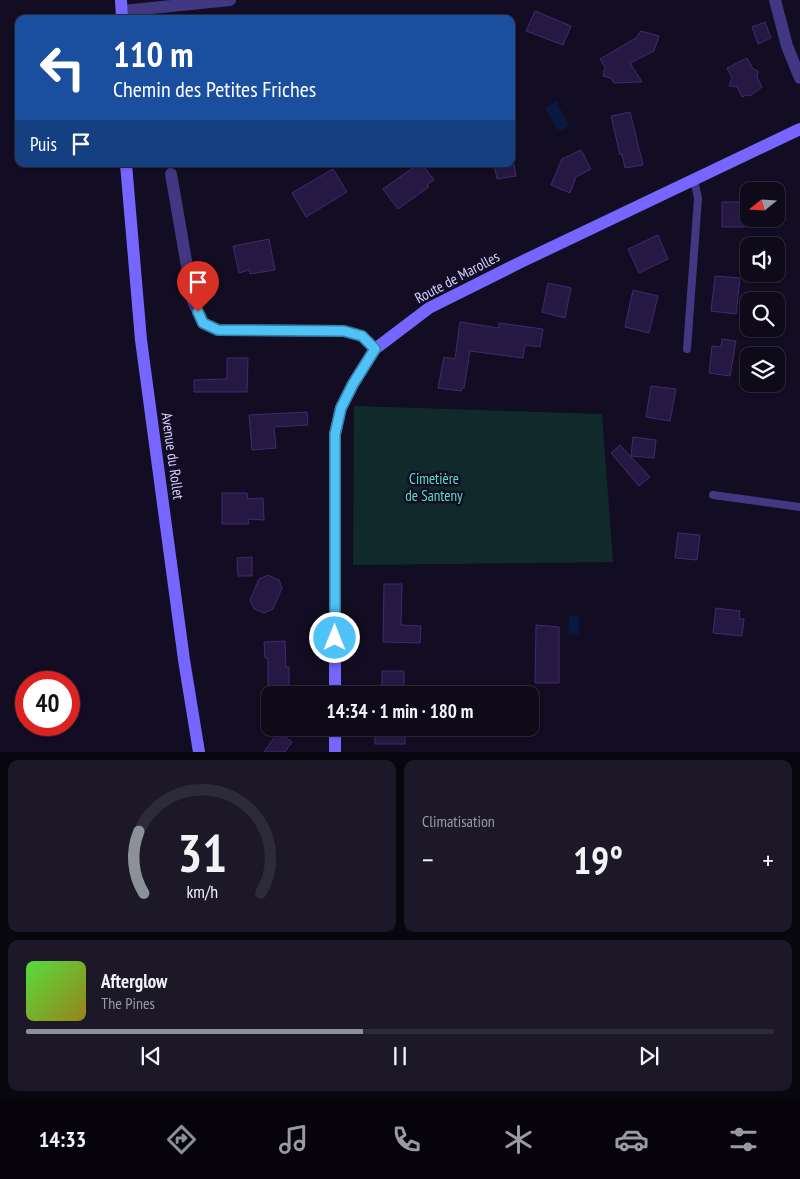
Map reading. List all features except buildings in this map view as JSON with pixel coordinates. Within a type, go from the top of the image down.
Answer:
[{"type":"street","points":[[122,10],[230,0]]},
{"type":"street","points":[[775,0],[787,46],[800,78]]},
{"type":"street","name":"Route de Marolles","points":[[335,686],[335,434],[341,408],[353,384],[375,349],[429,308],[800,129]]},
{"type":"street","name":"Avenue du Rollet","points":[[126,167],[141,340],[198,752]]},
{"type":"street","points":[[172,174],[192,301],[203,323],[218,330],[344,331],[362,336],[375,349]]},
{"type":"street","points":[[335,736],[335,752]]},
{"type":"lane","points":[[687,349],[698,198],[694,180]]},
{"type":"lane","points":[[712,495],[800,507]]},
{"type":"green space","name":"Cimetière de Santeny","points":[[354,406],[602,414],[613,562],[353,565]]},
{"type":"water","points":[[556,101],[569,124],[563,131],[557,130],[545,108]]},
{"type":"water","points":[[569,615],[579,616],[579,635],[568,635]]},
{"type":"route","points":[[198,312],[203,323],[218,330],[344,331],[362,336],[375,349],[353,384],[341,408],[335,434],[335,638]]}]
